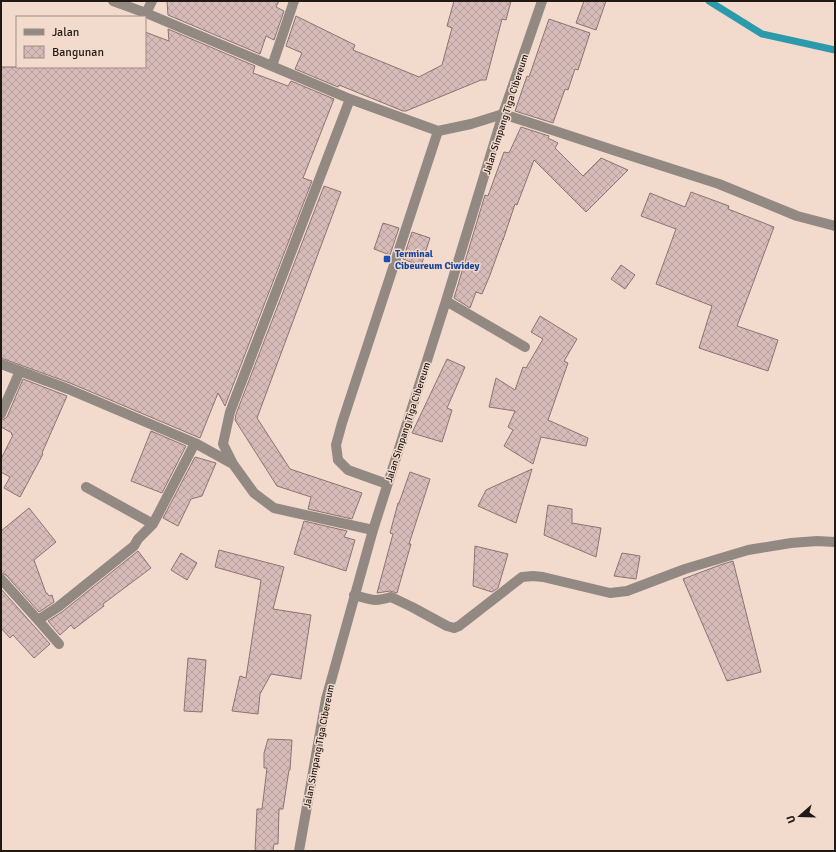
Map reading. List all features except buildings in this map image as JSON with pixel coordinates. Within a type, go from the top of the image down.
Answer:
[{"type":"street","points":[[113,1],[146,13],[350,99],[438,131],[471,124],[503,114],[719,184],[797,216],[835,226]]},
{"type":"street","points":[[146,13],[152,1]]},
{"type":"street","points":[[272,66],[294,1]]},
{"type":"street","name":"Jalan Simpang Tiga Cibereum","points":[[299,851],[326,699],[354,596],[387,484],[446,301],[503,114],[542,1]]},
{"type":"street","points":[[350,99],[230,412],[223,444],[233,464],[254,493],[274,508],[373,530]]},
{"type":"street","points":[[387,484],[348,470],[338,460],[336,444],[438,131]]},
{"type":"street","points":[[446,301],[525,347]]},
{"type":"street","points":[[1,364],[68,389],[195,443],[233,464]]},
{"type":"street","points":[[1,414],[20,371]]},
{"type":"street","points":[[38,620],[70,598],[134,546],[138,539],[153,524],[195,443]]},
{"type":"street","points":[[86,487],[153,524]]},
{"type":"street","points":[[354,596],[380,600],[391,597],[447,626],[454,628],[522,577],[543,576],[610,593],[627,591],[685,569],[748,550],[791,543],[817,541],[835,542]]},
{"type":"street","points":[[1,579],[59,644]]},
{"type":"waterway","points":[[709,1],[762,34],[835,50]]},
{"type":"place","name":"Terminal Cibeureum Ciwidey","points":[[387,259]]}]
